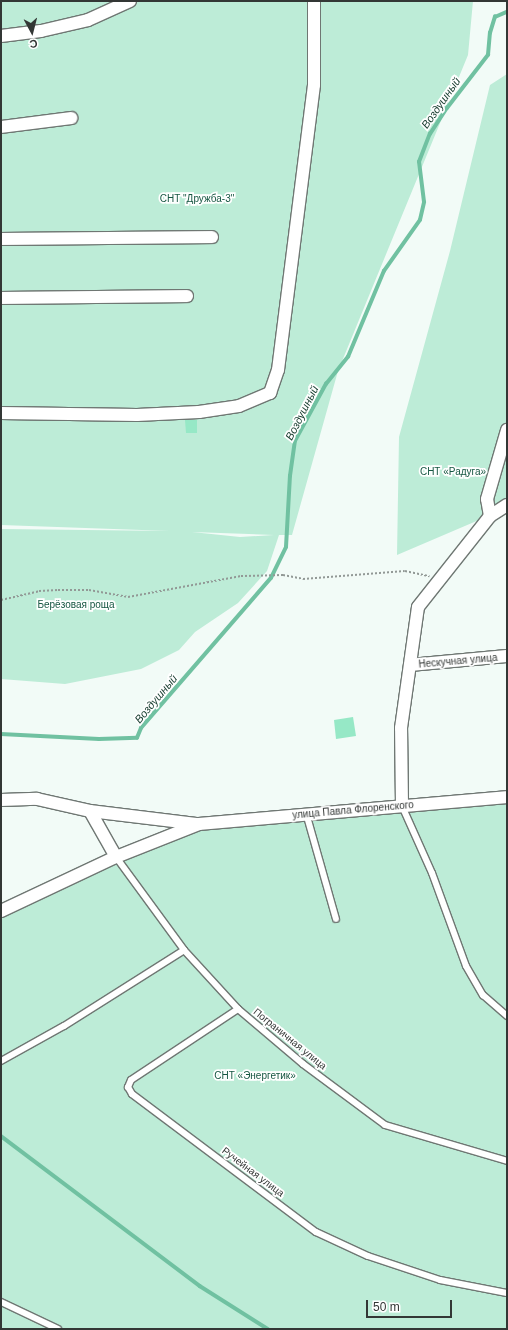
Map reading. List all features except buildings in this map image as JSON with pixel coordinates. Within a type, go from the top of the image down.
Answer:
[{"type":"street","points":[[1,36],[41,31],[88,20],[130,1]]},
{"type":"street","points":[[1,413],[137,415],[199,412],[239,406],[270,393],[278,370],[314,85],[314,1]]},
{"type":"street","points":[[1,127],[71,118]]},
{"type":"street","points":[[1,240],[212,237]]},
{"type":"street","points":[[1,298],[187,296]]},
{"type":"street","points":[[490,516],[487,499],[507,430]]},
{"type":"street","points":[[402,806],[401,728],[418,607],[490,516],[507,505]]},
{"type":"street","name":"Нескучная улица","points":[[410,665],[507,656]]},
{"type":"street","name":"улица Павла Флоренского","points":[[1,800],[37,799],[90,811],[198,824],[306,813],[507,796]]},
{"type":"street","points":[[90,811],[116,856]]},
{"type":"street","name":"улица Павла Флоренского","points":[[1,911],[116,856],[198,824]]},
{"type":"lane","points":[[402,806],[432,873],[466,966],[483,995],[507,1016]]},
{"type":"lane","points":[[306,813],[336,919]]},
{"type":"lane","name":"Пограничная улица","points":[[116,856],[184,950],[238,1009],[303,1064],[385,1125],[507,1161]]},
{"type":"lane","points":[[1,1061],[64,1026],[184,950]]},
{"type":"lane","name":"Ручейная улица","points":[[238,1009],[131,1080],[128,1087],[132,1094],[316,1232],[368,1256],[440,1280],[507,1293]]},
{"type":"lane","points":[[1,1302],[58,1329]]},
{"type":"path","points":[[1,600],[39,591],[58,590],[89,590],[128,597],[234,577],[272,575],[303,579],[405,571],[429,576],[437,583]]},
{"type":"green space","name":"СНТ \"Дружба-3\"","points":[[1,1],[473,1],[468,55],[338,371],[292,535],[279,535],[267,571],[238,603],[195,632],[179,650],[141,669],[65,684],[1,679],[1,529],[170,531],[1,525]],"holes":[[[192,532],[274,535],[240,537]]]},
{"type":"green space","name":"СНТ «Радуга»","points":[[507,74],[507,508],[397,555],[399,437],[450,251],[490,85]]},
{"type":"green space","name":"СНТ «Энергетик»","points":[[507,795],[507,1329],[1,1329],[1,910],[205,825]]},
{"type":"waterway","name":"Воздушный","points":[[1,734],[99,739],[137,738],[141,728],[271,578],[286,547],[290,476],[295,441],[326,384],[348,357],[384,271],[420,220],[424,202],[419,162],[430,134],[447,108],[488,55],[490,33],[495,17],[507,12]]},
{"type":"waterway","points":[[1,1136],[200,1286],[268,1329]]},
{"type":"park label","name":"Берёзовая роща","points":[[76,605]]}]
